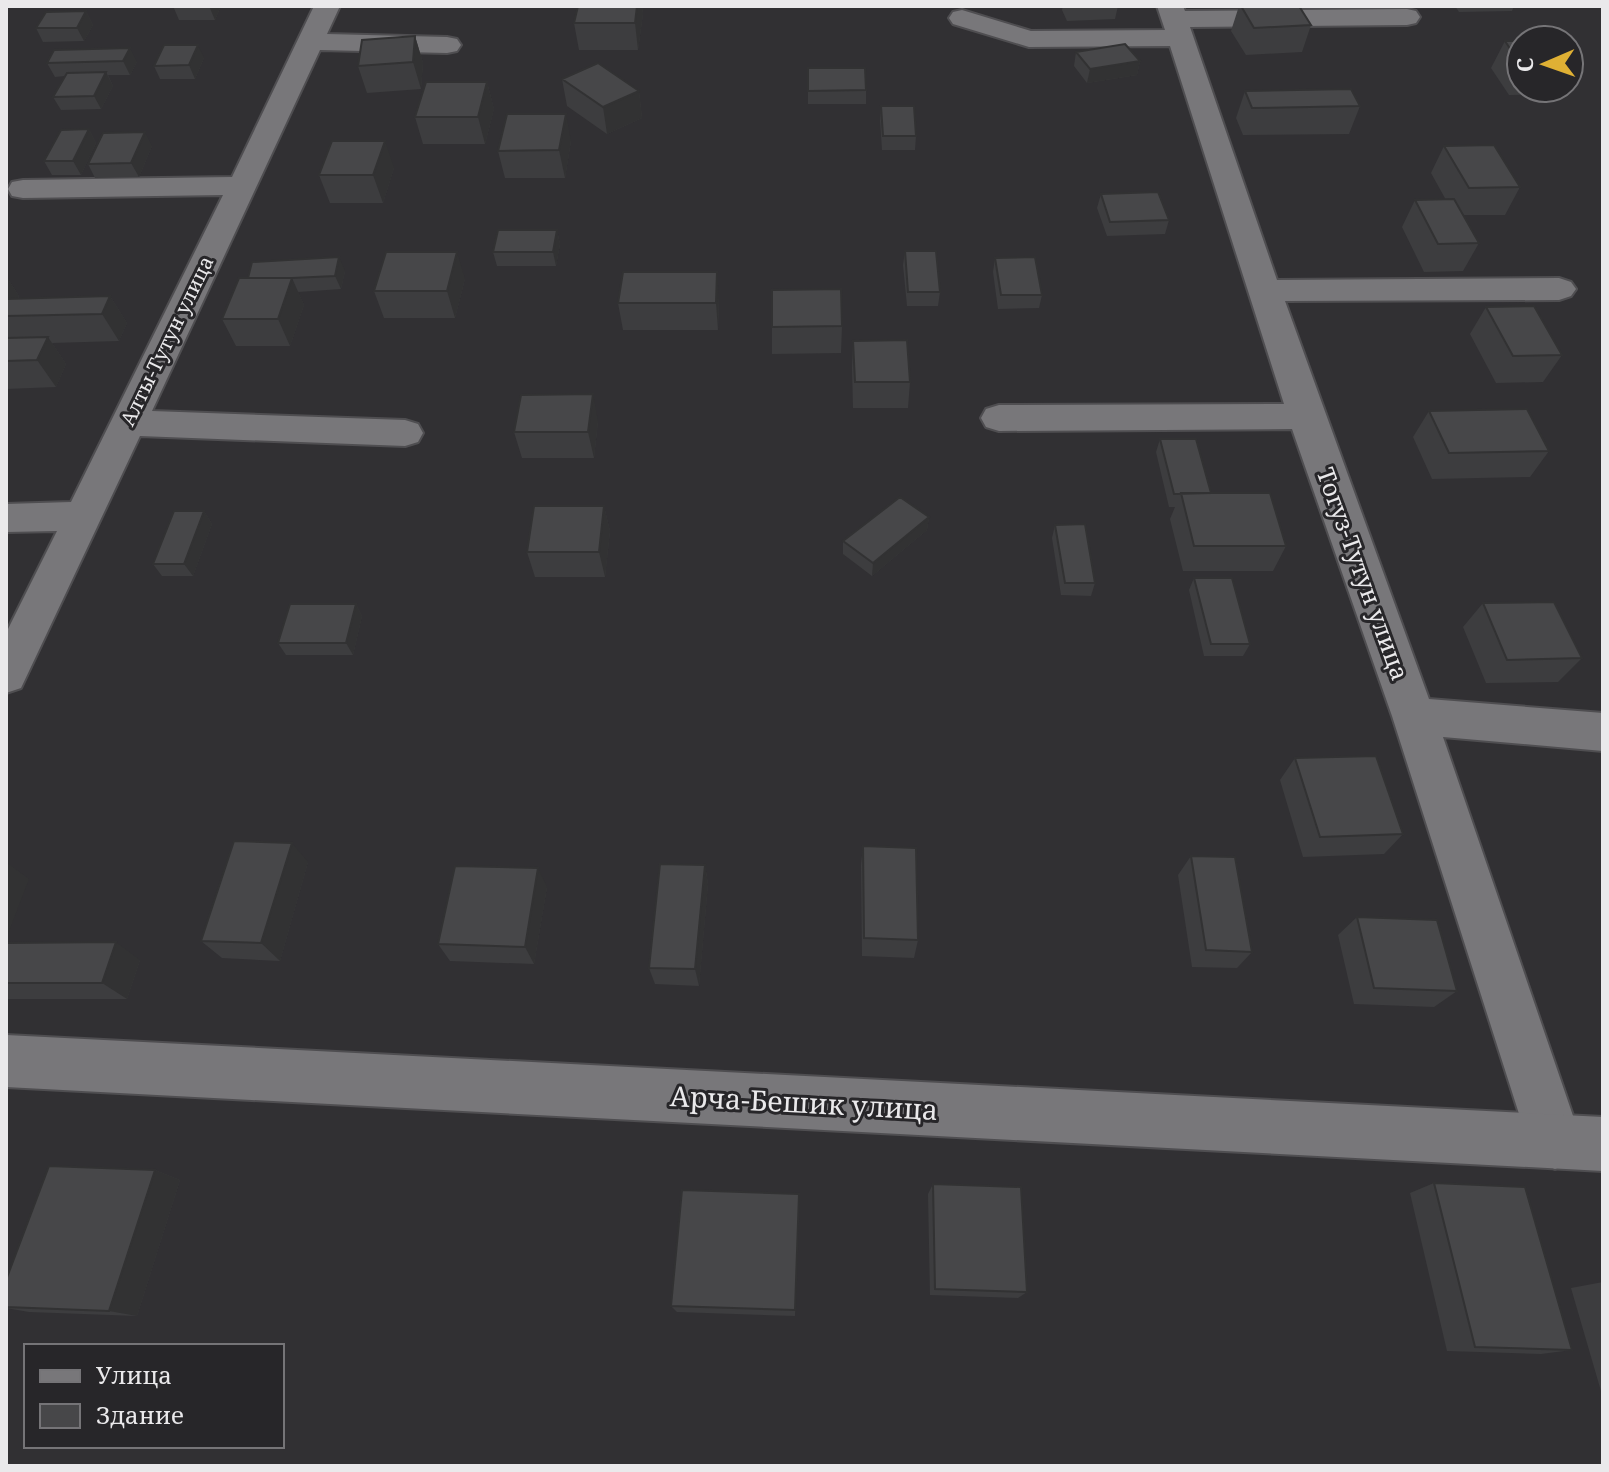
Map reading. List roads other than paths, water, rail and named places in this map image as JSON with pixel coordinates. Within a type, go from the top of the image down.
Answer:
[{"type":"street","name":"Алты-Тутун улица","points":[[6,676],[327,6]]},
{"type":"street","points":[[962,18],[1029,39],[1175,21],[1407,17]]},
{"type":"street","name":"Тогуз-Тутун улица","points":[[1175,21],[1306,416],[1414,716],[1579,1143]]},
{"type":"street","points":[[310,42],[447,45]]},
{"type":"street","points":[[23,189],[243,186]]},
{"type":"street","points":[[1266,291],[1559,289]]},
{"type":"street","points":[[999,418],[1306,416]]},
{"type":"street","points":[[127,423],[405,433]]},
{"type":"street","points":[[6,518],[81,516]]},
{"type":"street","points":[[1414,716],[1603,732]]},
{"type":"street","name":"Арча-Бешик улица","points":[[6,1061],[1579,1143]]}]
